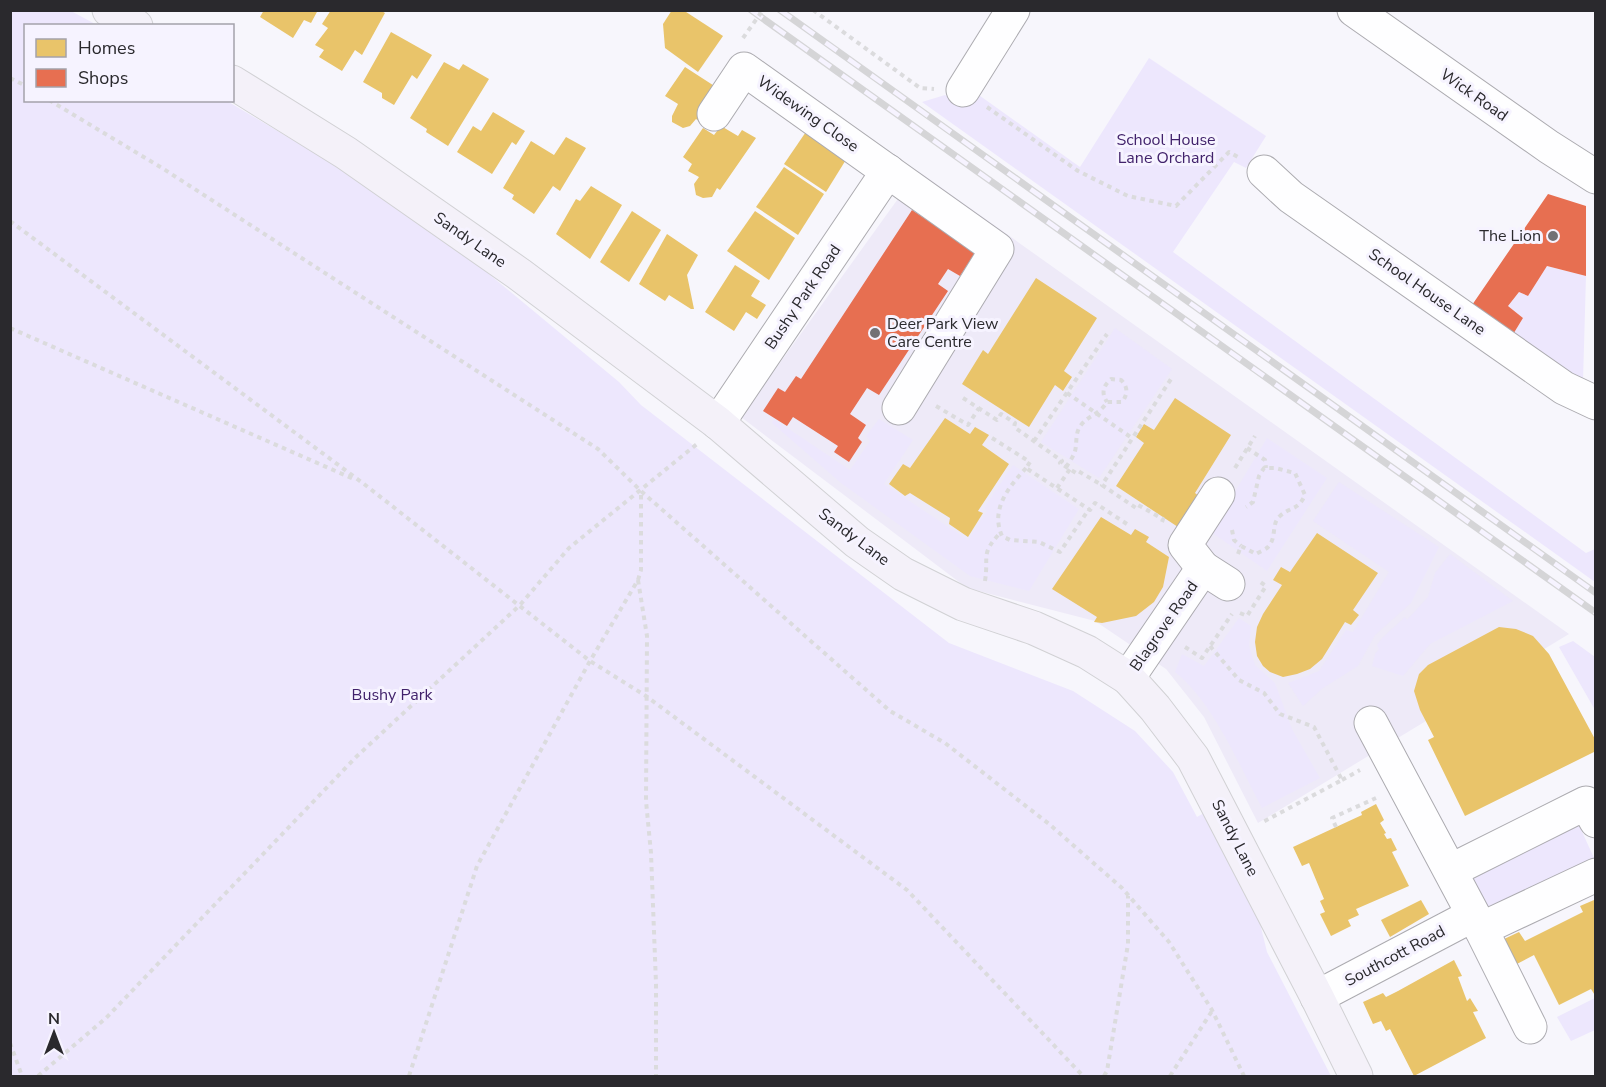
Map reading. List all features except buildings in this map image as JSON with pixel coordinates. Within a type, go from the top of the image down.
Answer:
[{"type":"main road","points":[[109,10],[133,24]]},
{"type":"main road","name":"Sandy Lane","points":[[234,83],[346,153],[510,267],[718,423],[857,542],[903,574],[963,604],[1034,628],[1087,652],[1128,678],[1155,708],[1193,758],[1356,1077]]},
{"type":"street","points":[[963,90],[1013,10]]},
{"type":"street","name":"Wick Road","points":[[1354,10],[1549,147],[1596,177]]},
{"type":"street","name":"Widewing Close","points":[[714,114],[744,69],[888,171]]},
{"type":"street","points":[[888,171],[997,249],[899,408]]},
{"type":"street","name":"Bushy Park Road","points":[[718,423],[888,171]]},
{"type":"street","name":"School House Lane","points":[[1264,172],[1292,197],[1554,381],[1596,403]]},
{"type":"street","name":"Blagrove Road","points":[[1128,678],[1216,576],[1185,545],[1230,500]]},
{"type":"street","points":[[1371,723],[1452,870],[1530,1027]]},
{"type":"street","points":[[1452,870],[1586,803],[1596,821]]},
{"type":"street","name":"Southcott Road","points":[[1317,997],[1477,922],[1596,875]]},
{"type":"path","points":[[743,38],[763,10]]},
{"type":"path","points":[[813,10],[920,88],[963,90],[1078,171],[1128,196],[1176,206],[1229,152],[1264,172]]},
{"type":"path","points":[[10,78],[24,86]]},
{"type":"path","points":[[52,102],[162,168],[598,449],[640,491],[890,711],[945,743],[1049,824],[1128,895],[1169,942],[1212,1010],[1244,1077]]},
{"type":"path","points":[[10,221],[364,484],[590,661],[646,696],[907,890],[1083,1077]]},
{"type":"path","points":[[10,328],[364,484]]},
{"type":"path","points":[[1034,441],[1107,334]]},
{"type":"path","points":[[1102,485],[1173,376]]},
{"type":"path","points":[[1111,379],[1121,380],[1126,389],[1126,397],[1122,402],[1107,402],[1103,394],[1104,387],[1111,379]]},
{"type":"path","points":[[1067,393],[1132,438]]},
{"type":"path","points":[[963,398],[997,420],[1001,414],[1015,423],[1014,427],[1062,461],[1060,463],[1102,485],[1136,508],[1138,505],[1163,519],[1159,526]]},
{"type":"path","points":[[1057,488],[1075,451],[1074,444],[1080,426],[1102,411],[1107,402]]},
{"type":"path","points":[[944,411],[968,425],[979,408]]},
{"type":"path","points":[[1255,436],[1247,448],[1230,500],[1234,540],[1241,548],[1256,554],[1268,547],[1275,534],[1276,520],[1281,514],[1301,504],[1305,495],[1295,473],[1266,468]]},
{"type":"path","points":[[992,438],[1030,462],[1001,501],[997,514],[1000,533],[1010,540],[1039,542],[1060,552],[1095,503],[1130,526]]},
{"type":"path","points":[[38,1077],[106,1018],[356,757],[520,605],[569,548],[694,447]]},
{"type":"path","points":[[1230,500],[1253,502],[1259,476],[1266,468],[1265,460],[1247,448]]},
{"type":"path","points":[[1026,468],[1089,509]]},
{"type":"path","points":[[410,1077],[477,866],[590,661],[638,580],[641,570],[640,491]]},
{"type":"path","points":[[983,588],[987,568],[985,556],[991,543],[1000,533]]},
{"type":"path","points":[[638,580],[647,636],[646,801],[651,853],[656,984],[656,1077]]},
{"type":"path","points":[[1210,646],[1239,680],[1264,693],[1280,714],[1314,727],[1342,780]]},
{"type":"path","points":[[1257,825],[1362,769]]},
{"type":"path","points":[[1336,827],[1332,818],[1378,797]]},
{"type":"path","points":[[1104,1077],[1107,1071],[1128,944],[1128,895]]},
{"type":"path","points":[[1170,1077],[1212,1010]]},
{"type":"path","points":[[10,1043],[22,1077]]},
{"type":"shaded area","points":[[918,171],[1569,634],[1258,823],[1204,717],[1166,669],[1095,621],[967,588],[741,417]]},
{"type":"green space","name":"Bushy Park","points":[[10,11],[71,11],[95,24],[24,24],[24,102],[229,102],[413,211],[619,382],[641,405],[949,643],[1073,691],[1135,731],[1173,772],[1197,817],[1204,813],[1254,899],[1267,952],[1331,1076],[11,1076]]},
{"type":"green space","name":"School House Lane Orchard","points":[[1149,58],[1266,136],[1246,168],[1234,162],[1173,252],[1586,553],[1595,549],[1595,582],[922,102],[945,95],[966,107],[976,93],[1080,167]]},
{"type":"green space","points":[[1547,266],[1586,276],[1583,381],[1512,336],[1523,318],[1508,306],[1519,292],[1528,296]]},
{"type":"green space","points":[[1115,328],[1172,369],[1099,478],[1041,442]]},
{"type":"green space","points":[[774,419],[850,470],[870,441],[866,436],[879,419],[913,440],[884,484],[968,540],[987,511],[984,508],[1013,465],[1079,509],[1029,591],[970,576],[841,483],[772,423]]},
{"type":"green space","points":[[1267,438],[1327,478],[1267,571],[1211,532]]},
{"type":"green space","points":[[1339,482],[1439,547],[1411,603],[1375,635],[1358,666],[1323,688],[1303,706],[1288,683],[1319,671],[1346,630],[1353,632],[1389,572],[1313,521]]},
{"type":"green space","points":[[1450,554],[1513,601],[1430,644],[1403,676],[1372,666],[1379,649],[1377,645],[1405,617],[1407,620],[1428,597],[1435,573]]},
{"type":"green space","points":[[1239,618],[1251,626],[1249,646],[1255,665],[1275,683],[1292,729],[1320,778],[1262,808],[1213,717],[1189,685],[1175,672],[1182,654],[1204,666]]},
{"type":"green space","points":[[1573,641],[1595,657],[1595,710],[1559,647]]},
{"type":"green space","points":[[1578,823],[1595,860],[1490,913],[1473,879]]},
{"type":"green space","points":[[1595,998],[1595,1030],[1571,1041],[1557,1017]]},
{"type":"railway","points":[[751,10],[1596,613]]},
{"type":"railway","points":[[780,10],[1596,593]]},
{"type":"place","name":"The Lion","points":[[1553,236]]},
{"type":"place","name":"Deer Park View Care Centre","points":[[875,333]]}]
